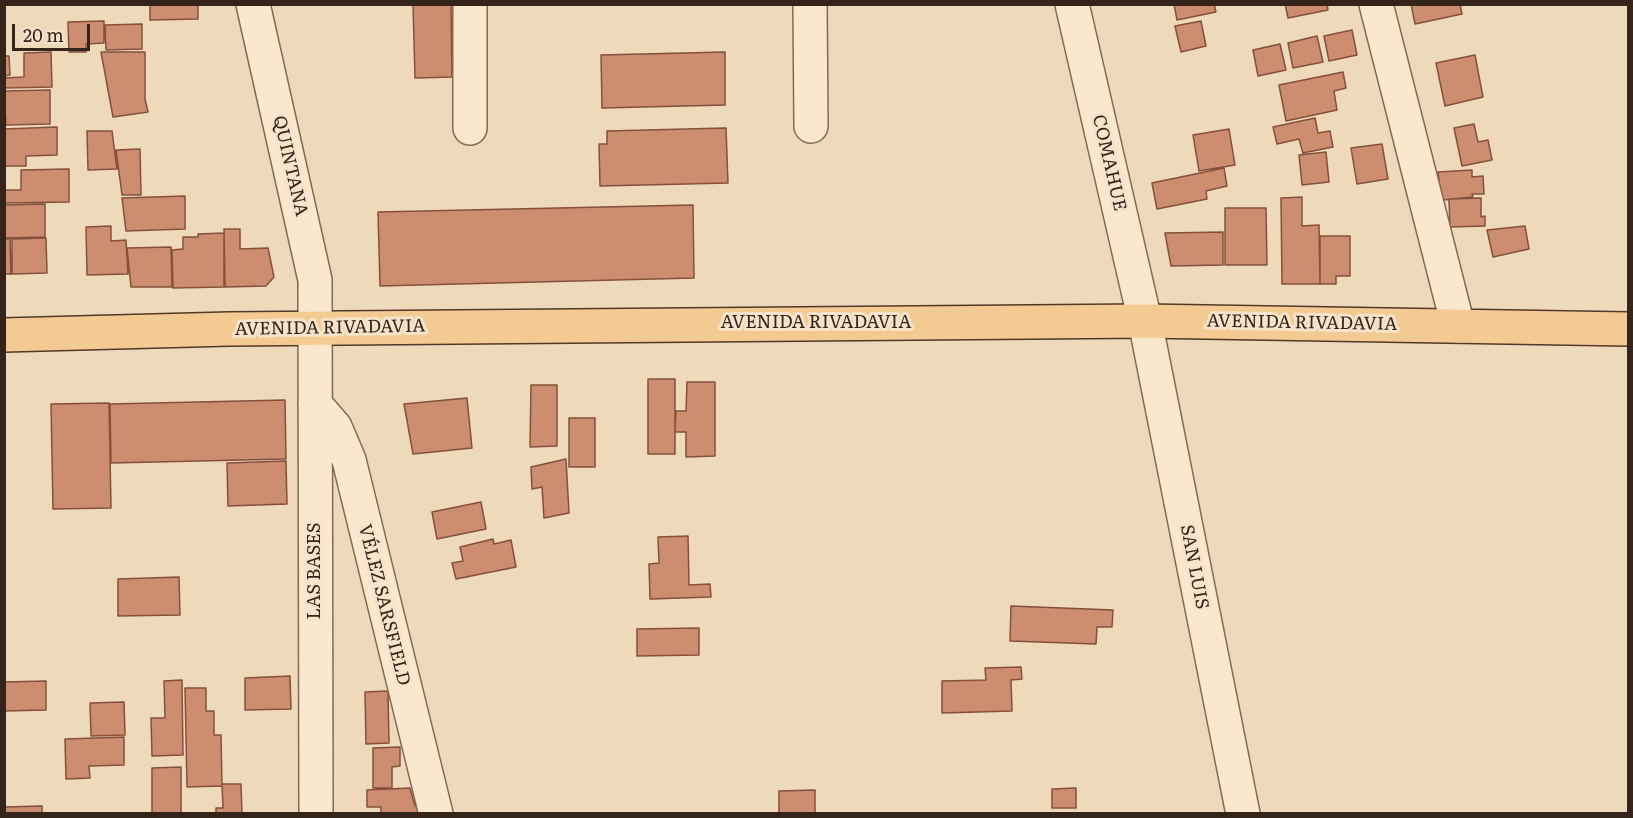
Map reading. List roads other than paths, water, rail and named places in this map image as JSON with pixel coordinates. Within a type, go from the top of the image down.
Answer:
[{"type":"main road","name":"AVENIDA RIVADAVIA","points":[[4,335],[229,329],[1145,321],[1629,329]]},
{"type":"street","name":"QUINTANA","points":[[254,4],[315,280],[314,328]]},
{"type":"street","points":[[470,4],[470,128]]},
{"type":"street","points":[[810,4],[811,126]]},
{"type":"street","name":"COMAHUE","points":[[1072,4],[1145,321]]},
{"type":"street","points":[[1376,4],[1458,326]]},
{"type":"street","name":"SAN LUIS","points":[[1145,321],[1243,813]]},
{"type":"street","name":"LAS BASES","points":[[314,328],[316,813]]},
{"type":"street","name":"VÉLEZ SARSFIELD","points":[[315,404],[335,427],[349,460],[436,813]]}]
